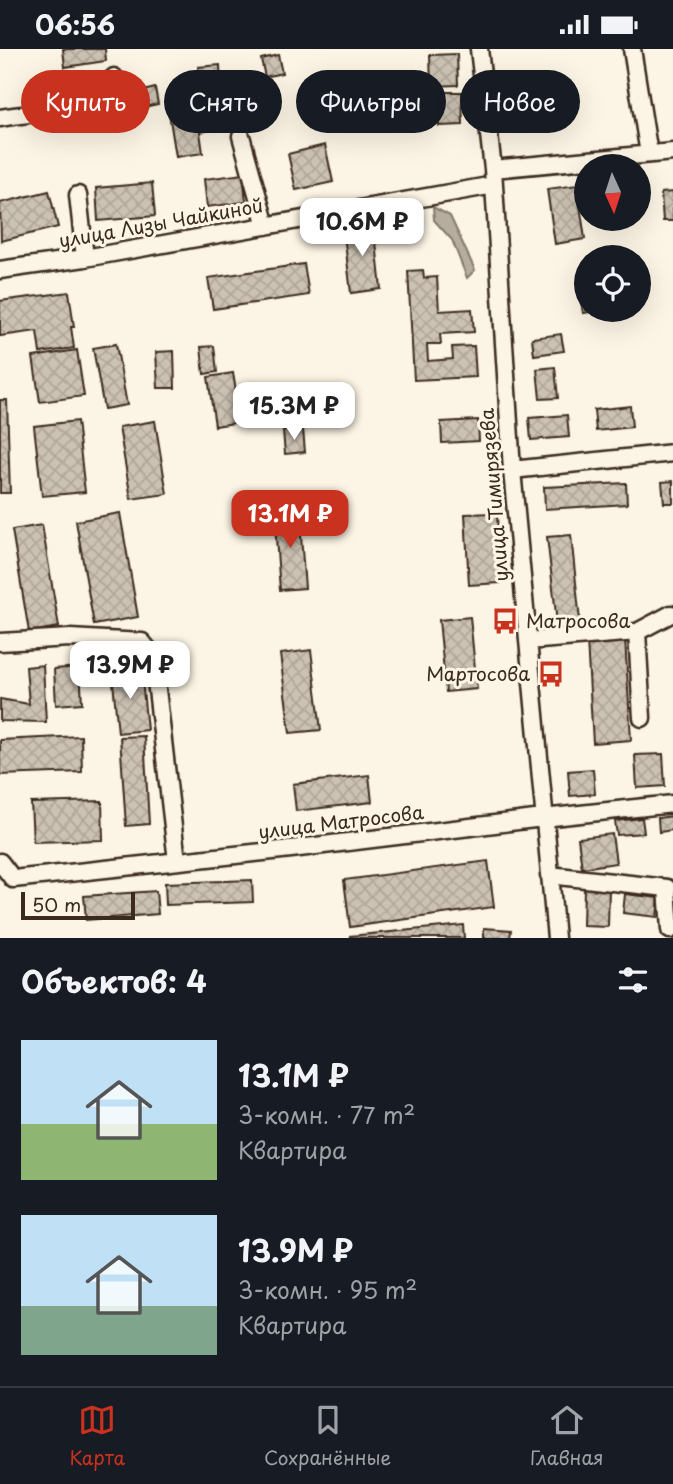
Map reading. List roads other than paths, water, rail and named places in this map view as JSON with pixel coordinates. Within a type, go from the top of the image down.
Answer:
[{"type":"street","name":"улица Тимирязева","points":[[479,49],[493,177],[512,471],[556,938]]},
{"type":"street","points":[[632,49],[649,154]]},
{"type":"street","points":[[0,118],[21,115]]},
{"type":"street","points":[[242,136],[266,226]]},
{"type":"street","name":"улица Лизы Чайкиной","points":[[651,155],[673,152]]},
{"type":"street","name":"улица Лизы Чайкиной","points":[[0,270],[266,226],[493,177],[574,166]]},
{"type":"street","points":[[78,195],[85,258]]},
{"type":"street","points":[[512,471],[673,453]]},
{"type":"street","points":[[528,641],[637,632],[671,614]]},
{"type":"street","points":[[637,632],[642,718]]},
{"type":"street","points":[[0,642],[70,638],[142,642],[149,650],[153,655],[177,861]]},
{"type":"street","name":"улица Матросова","points":[[0,862],[13,879],[673,804]]},
{"type":"street","points":[[549,875],[667,888],[670,930]]},
{"type":"place","name":"Матросова","points":[[505,621]]},
{"type":"place","name":"Мартосова","points":[[551,674]]}]
